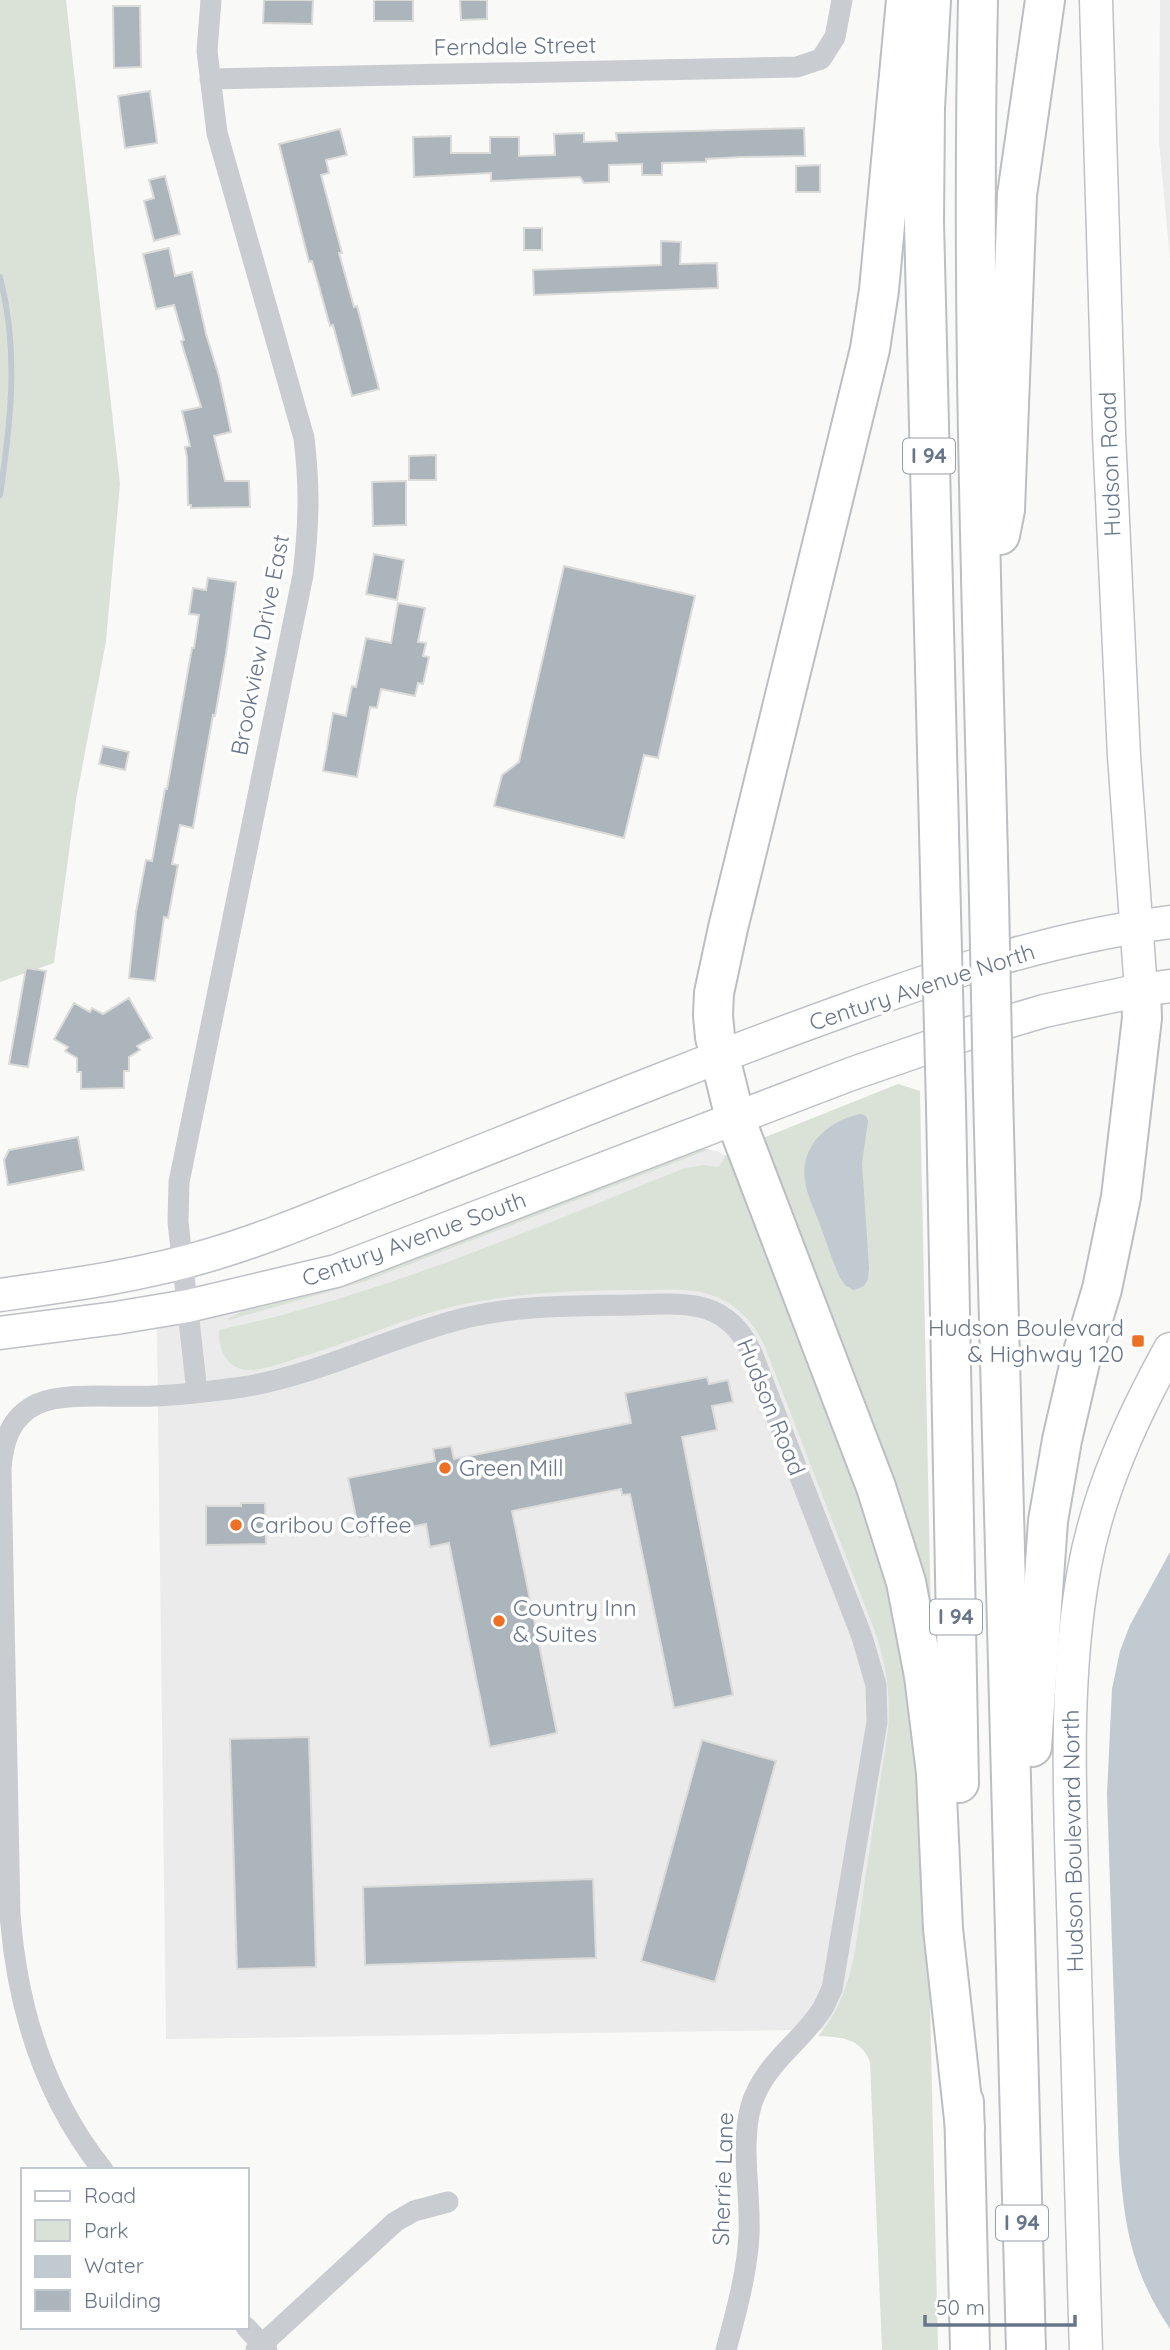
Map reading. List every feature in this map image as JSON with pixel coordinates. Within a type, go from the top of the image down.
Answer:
[{"type":"highway","points":[[906,0],[879,290],[870,349],[719,968],[713,1015],[719,1056],[735,1118],[876,1487],[906,1582],[924,1676],[936,1773],[943,1929],[965,2128]]},
{"type":"highway","name":"I 94","points":[[930,0],[924,222],[946,1107],[970,2350]]},
{"type":"highway","name":"I 94","points":[[978,0],[975,194],[982,612],[1026,2350]]},
{"type":"highway","points":[[982,612],[1006,510],[1017,195],[1045,0]]},
{"type":"highway","points":[[1019,2095],[1032,1751],[1048,1521],[1062,1440],[1080,1362],[1102,1289],[1121,1197],[1142,1018],[1155,988]]},
{"type":"main road","name":"Hudson Road","points":[[1100,7],[1109,448],[1124,756],[1138,926],[1155,988]]},
{"type":"main road","name":"Century Avenue North","points":[[719,1056],[969,967],[1138,926],[1170,922]]},
{"type":"main road","points":[[735,1118],[852,1073],[970,1033],[1044,1011],[1155,988]]},
{"type":"main road","points":[[0,1294],[108,1278],[213,1254],[297,1224],[719,1056]]},
{"type":"main road","name":"Century Avenue South","points":[[0,1334],[188,1306],[336,1271],[735,1118]]},
{"type":"main road","name":"Hudson Boulevard North","points":[[1086,2350],[1078,2138],[1071,1684],[1084,1568],[1105,1490],[1150,1385],[1170,1349]]},
{"type":"street","name":"Brookview Drive East","points":[[183,1262],[177,1202],[181,1167],[303,575],[309,526],[309,481],[304,438],[217,133],[207,51],[211,0]]},
{"type":"street","name":"Ferndale Street","points":[[210,79],[797,67],[821,59],[835,37],[842,0]]},
{"type":"street","points":[[183,1262],[197,1392]]},
{"type":"street","name":"Hudson Road","points":[[102,2168],[62,2108],[33,2039],[5,1914],[1,1469],[7,1434],[24,1412],[51,1399],[152,1396],[244,1387],[296,1374],[428,1328],[486,1313],[570,1306],[691,1305],[712,1310],[734,1324],[744,1336],[752,1353],[862,1637],[876,1685],[877,1722],[832,1989],[807,2027]]},
{"type":"street","name":"Sherrie Lane","points":[[726,2350],[745,2269],[749,2234],[747,2134],[751,2107],[762,2079],[807,2027]]},
{"type":"street","points":[[248,2329],[262,2348],[395,2222],[414,2211],[448,2202]]},
{"type":"shaded area","points":[[1160,0],[1170,0],[1170,259],[1159,142]]},
{"type":"shaded area","points":[[696,1149],[717,1151],[734,1160],[871,1504],[930,2028],[166,2039],[157,1330],[151,1328],[242,1311],[337,1285]]},
{"type":"green space","points":[[0,0],[66,0],[120,484],[106,641],[76,800],[54,963],[0,982]]},
{"type":"green space","points":[[898,1084],[920,1091],[932,1665],[763,1138]]},
{"type":"green space","points":[[699,1149],[710,1149],[366,1281],[228,1319],[242,1311],[384,1270]]},
{"type":"green space","points":[[726,1155],[734,1160],[891,1564],[926,1827],[938,2350],[882,2350],[870,2062],[856,2043],[842,2038],[818,2036],[841,2000],[857,1937],[888,1730],[888,1691],[882,1654],[765,1347],[756,1331],[745,1316],[731,1305],[705,1293],[677,1290],[587,1291],[533,1294],[455,1306],[259,1369],[246,1370],[233,1365],[228,1361],[220,1344],[219,1330],[279,1316],[397,1280],[685,1168],[703,1165],[719,1167]]},
{"type":"water","points":[[861,1114],[866,1116],[868,1121],[862,1163],[869,1268],[864,1286],[854,1290],[846,1286],[837,1271],[807,1191],[804,1168],[812,1146],[819,1137],[838,1122]]},
{"type":"water","points":[[1170,1552],[1170,2329],[1138,2266],[1123,2202],[1119,2154],[1107,1794],[1112,1689],[1120,1651],[1130,1625]]},
{"type":"building","points":[[264,0],[313,0],[312,24],[263,23]]},
{"type":"building","points":[[374,0],[413,0],[413,21],[374,21]]},
{"type":"building","points":[[460,0],[487,0],[487,19],[461,20]]},
{"type":"building","points":[[113,6],[140,6],[141,67],[114,68]]},
{"type":"building","points":[[150,91],[157,143],[125,148],[118,96]]},
{"type":"building","points":[[804,128],[805,156],[741,157],[706,159],[706,162],[662,163],[662,175],[642,175],[642,164],[609,165],[609,182],[584,183],[580,177],[491,181],[491,173],[414,177],[413,137],[451,136],[451,153],[490,153],[490,137],[519,137],[519,156],[555,155],[554,134],[584,133],[584,142],[617,141],[616,133]]},
{"type":"building","points":[[340,129],[347,155],[326,160],[329,173],[321,175],[342,253],[339,253],[354,307],[357,306],[379,389],[352,396],[333,325],[330,326],[312,261],[309,262],[279,144]]},
{"type":"building","points":[[820,165],[820,192],[796,192],[796,166]]},
{"type":"building","points":[[165,176],[180,234],[154,241],[144,201],[154,198],[149,180]]},
{"type":"building","points":[[524,228],[542,228],[542,250],[524,250]]},
{"type":"building","points":[[661,241],[681,242],[680,264],[717,263],[718,288],[534,295],[533,270],[661,265]]},
{"type":"building","points":[[169,248],[175,276],[192,272],[219,376],[231,432],[214,436],[225,481],[249,481],[250,507],[191,508],[191,505],[188,505],[185,447],[190,446],[182,411],[201,407],[181,341],[184,340],[174,305],[156,309],[143,254]]},
{"type":"building","points":[[436,455],[436,480],[409,480],[409,456]]},
{"type":"building","points":[[406,481],[406,525],[373,526],[372,482]]},
{"type":"building","points":[[374,554],[404,560],[397,600],[366,594]]},
{"type":"building","points":[[564,566],[695,596],[658,758],[644,755],[624,838],[494,806],[502,775],[519,762]]},
{"type":"building","points":[[208,578],[236,582],[226,654],[193,828],[180,825],[172,864],[178,865],[168,918],[164,917],[155,981],[129,978],[136,912],[146,860],[152,861],[194,648],[199,615],[189,614],[193,588],[206,590]]},
{"type":"building","points":[[398,603],[425,608],[418,642],[426,643],[423,656],[429,657],[423,684],[418,683],[415,696],[381,689],[377,708],[370,707],[357,777],[323,771],[333,713],[346,716],[352,686],[356,687],[366,638],[391,643]]},
{"type":"building","points":[[103,746],[129,752],[125,770],[99,764]]},
{"type":"building","points":[[26,968],[46,971],[28,1067],[9,1064]]},
{"type":"building","points":[[129,998],[152,1038],[137,1046],[140,1050],[129,1057],[129,1071],[124,1071],[124,1088],[81,1089],[81,1072],[77,1072],[77,1058],[65,1051],[68,1047],[54,1039],[74,1003],[90,1012],[92,1008],[103,1014]]},
{"type":"building","points":[[78,1137],[84,1170],[8,1185],[4,1160],[9,1150]]},
{"type":"building","name":"Country Inn & Suites","points":[[707,1377],[709,1384],[728,1380],[733,1402],[712,1406],[717,1430],[682,1437],[733,1695],[674,1708],[630,1494],[622,1495],[621,1489],[512,1511],[557,1733],[490,1747],[449,1543],[430,1547],[426,1524],[360,1537],[348,1478],[435,1461],[433,1449],[451,1446],[454,1459],[631,1423],[625,1393]]},
{"type":"building","name":"Caribou Coffee","points":[[241,1503],[265,1503],[266,1544],[206,1545],[206,1506],[241,1506]]},
{"type":"building","points":[[309,1737],[316,1967],[237,1969],[230,1739]]},
{"type":"building","points":[[702,1740],[776,1761],[715,1982],[641,1961]]},
{"type":"building","points":[[593,1879],[596,1958],[365,1965],[363,1887]]},
{"type":"waterway","points":[[0,277],[10,331],[11,359],[10,413],[0,495]]},
{"type":"place","name":"Hudson Boulevard & Highway 120","points":[[1138,1341]]},
{"type":"place","name":"Green Mill","points":[[445,1468]]},
{"type":"place","name":"Caribou Coffee","points":[[236,1525]]},
{"type":"place","name":"Country Inn & Suites","points":[[499,1621]]}]
